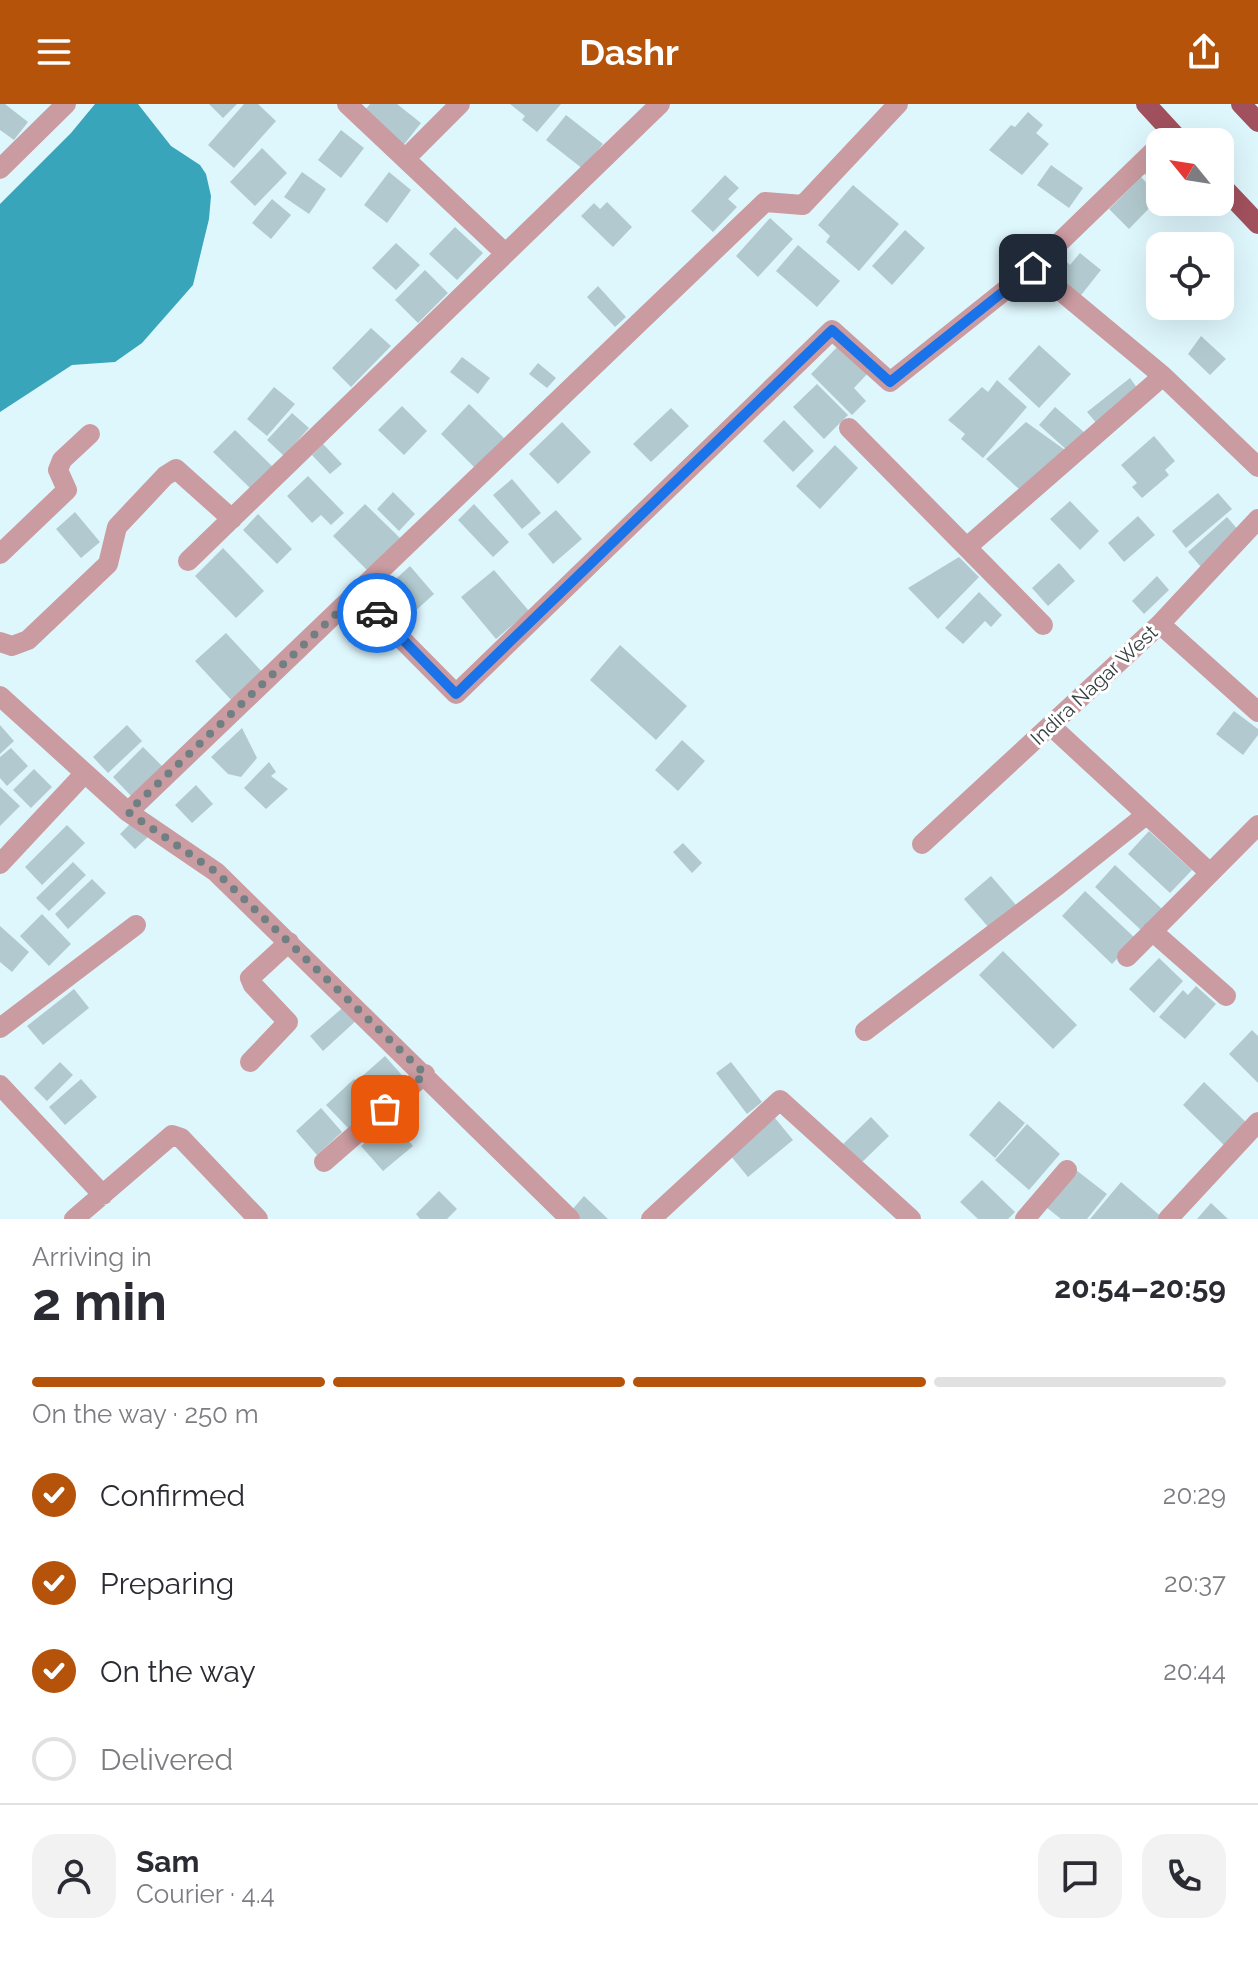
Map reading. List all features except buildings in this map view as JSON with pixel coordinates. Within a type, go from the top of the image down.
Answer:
[{"type":"main road","points":[[1146,104],[1161,128]]},
{"type":"main road","points":[[1241,104],[1258,122]]},
{"type":"main road","points":[[1234,199],[1258,224]]},
{"type":"street","points":[[0,169],[66,104]]},
{"type":"street","points":[[347,104],[505,253]]},
{"type":"street","points":[[405,159],[460,104]]},
{"type":"street","points":[[188,561],[660,104]]},
{"type":"street","points":[[128,812],[765,202],[803,205],[898,104]]},
{"type":"street","points":[[357,594],[456,694],[832,330],[890,382],[1033,268],[1146,162]]},
{"type":"street","points":[[1033,268],[1163,376],[1258,467]]},
{"type":"street","points":[[967,547],[1163,376]]},
{"type":"street","points":[[849,428],[1043,625]]},
{"type":"street","points":[[0,554],[67,490],[58,470],[62,460],[90,434]]},
{"type":"street","points":[[0,642],[12,646],[28,640],[108,564],[117,527],[165,476],[176,469],[232,519]]},
{"type":"street","name":"Indira Nagar West","points":[[922,844],[1160,624],[1258,519]]},
{"type":"street","points":[[1160,624],[1258,712]]},
{"type":"street","points":[[3,704],[128,812],[216,872],[570,1219]]},
{"type":"street","points":[[1051,726],[1209,872]]},
{"type":"street","points":[[0,864],[85,773]]},
{"type":"street","points":[[865,1031],[1146,815]]},
{"type":"street","points":[[1127,957],[1258,825]]},
{"type":"street","points":[[0,1028],[136,925]]},
{"type":"street","points":[[1152,931],[1226,996]]},
{"type":"street","points":[[250,1062],[288,1022],[250,978],[289,942]]},
{"type":"street","points":[[324,1162],[425,1074]]},
{"type":"street","points":[[0,1086],[103,1195]]},
{"type":"street","points":[[651,1219],[780,1100],[911,1219]]},
{"type":"street","points":[[1168,1219],[1258,1122]]},
{"type":"street","points":[[74,1219],[168,1137],[176,1136],[258,1219]]},
{"type":"street","points":[[1025,1219],[1067,1170]]},
{"type":"water","points":[[95,104],[138,104],[171,146],[200,165],[206,174],[211,196],[209,219],[193,285],[142,343],[115,362],[72,365],[0,412],[0,204],[71,133]]},
{"type":"way so far","points":[[377,613],[357,594],[128,812],[216,872],[425,1074],[385,1109]]},
{"type":"route","points":[[377,613],[456,694],[832,330],[890,382],[1033,268]]}]
